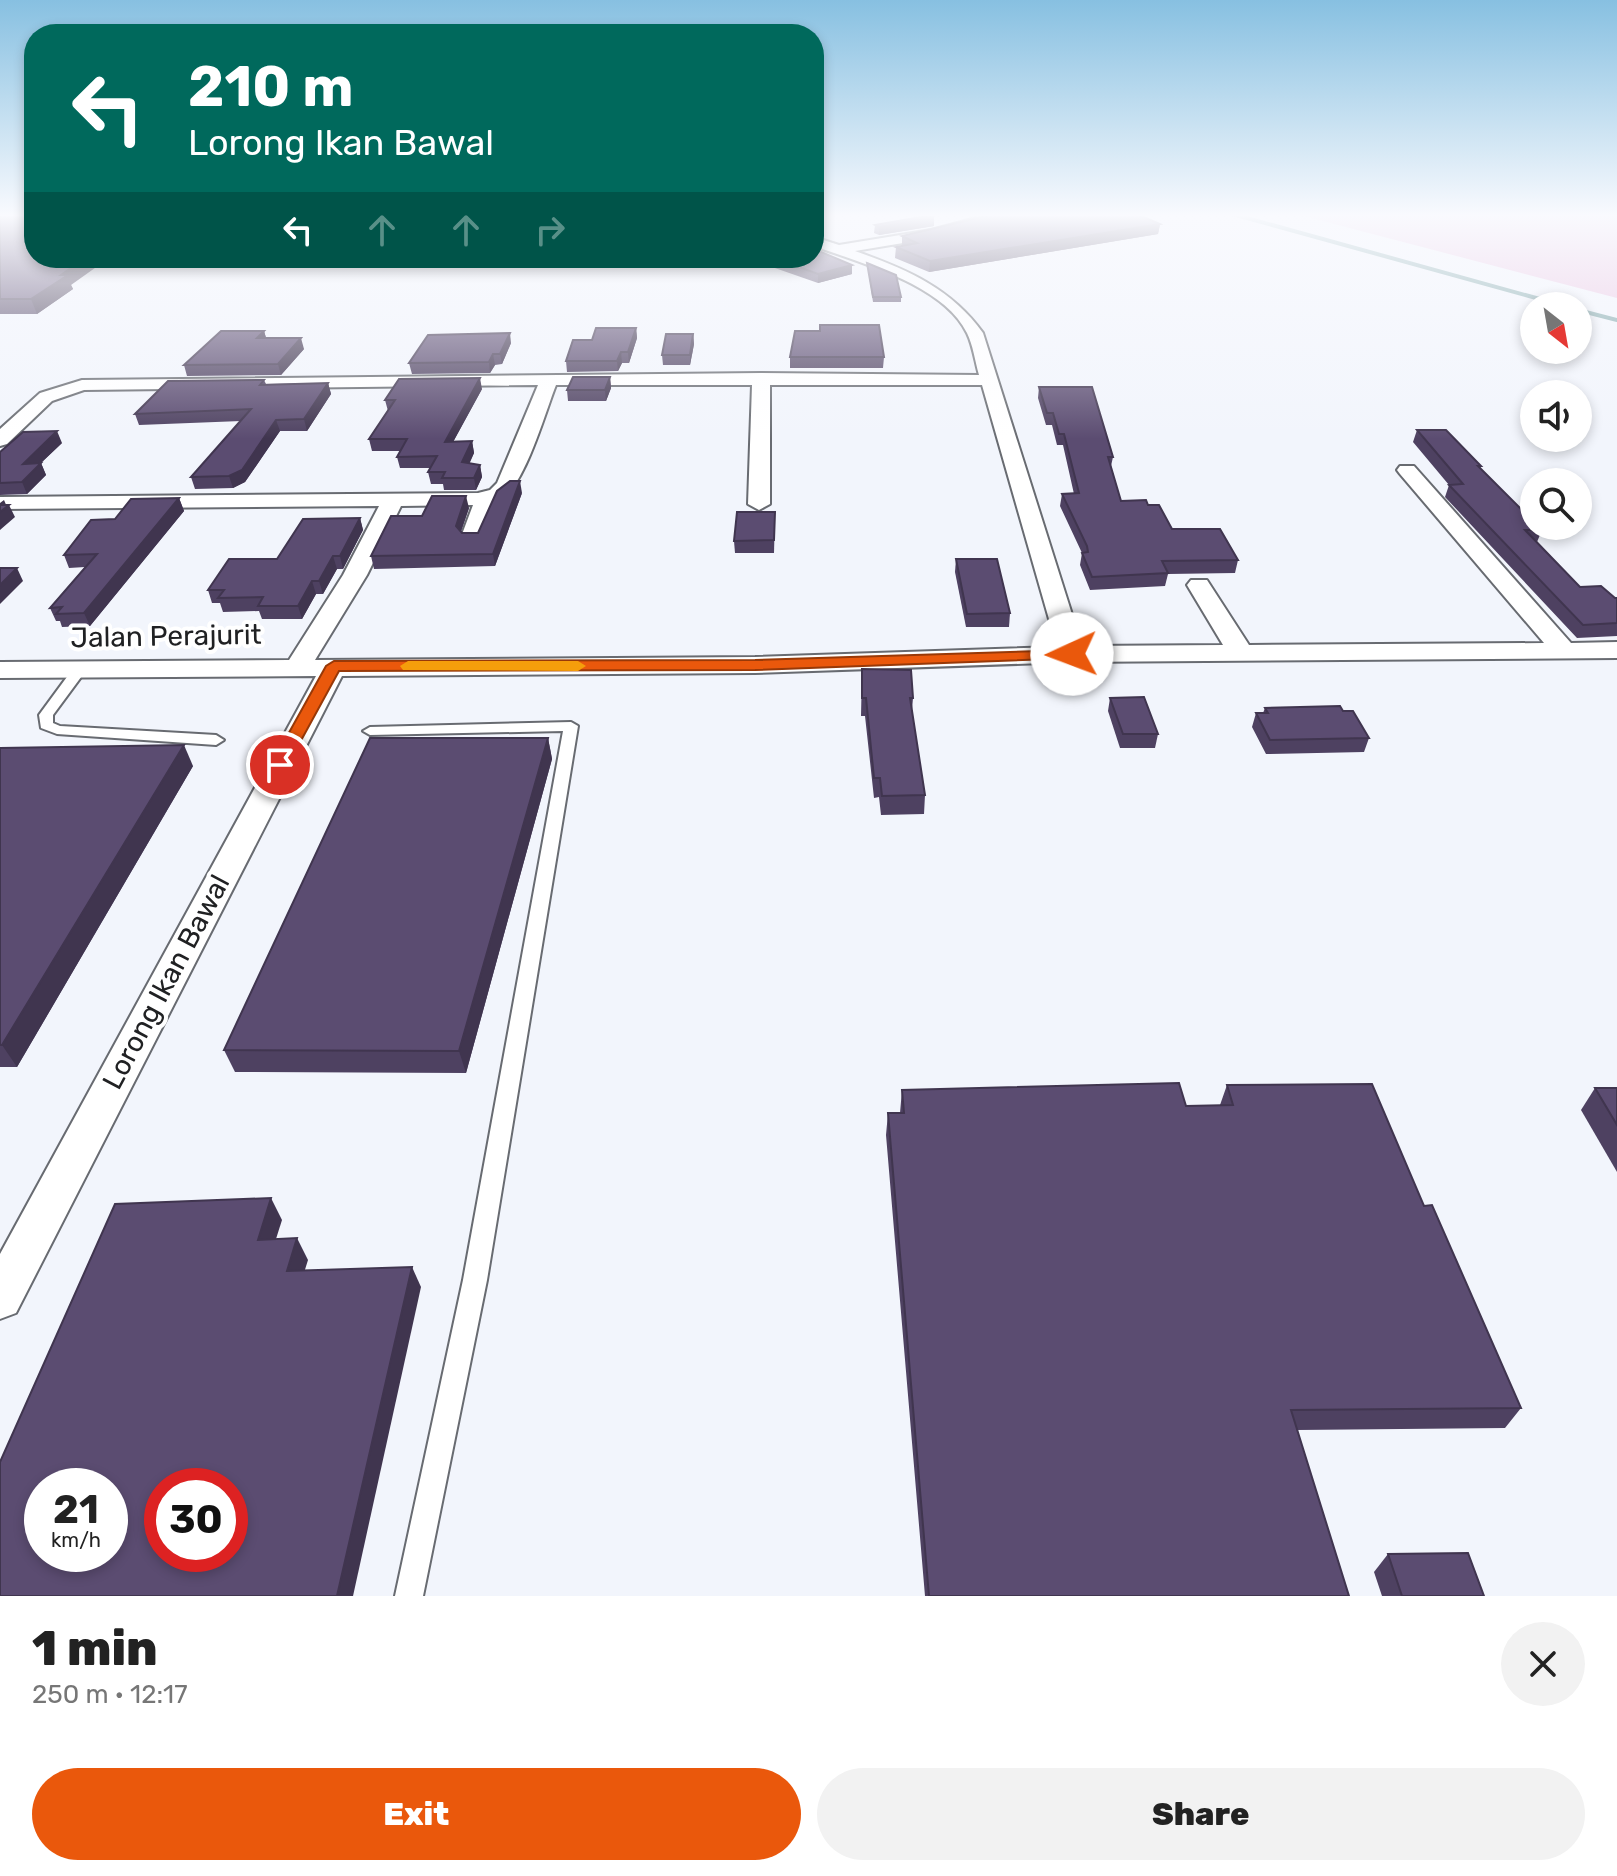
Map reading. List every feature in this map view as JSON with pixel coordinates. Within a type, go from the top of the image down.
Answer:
[{"type":"street","points":[[929,289],[957,307],[975,333],[1072,654]]},
{"type":"street","points":[[0,440],[46,397],[82,385],[761,378],[989,380]]},
{"type":"street","points":[[759,504],[761,378]]},
{"type":"street","points":[[0,503],[487,498],[506,485],[549,380]]},
{"type":"street","points":[[1407,470],[1564,650]]},
{"type":"street","points":[[472,537],[487,498]]},
{"type":"street","points":[[298,666],[355,575],[393,500]]},
{"type":"street","points":[[1199,585],[1241,653]]},
{"type":"street","name":"Jalan Perajurit","points":[[0,670],[755,665],[1072,654],[1617,650]]},
{"type":"street","name":"Lorong Ikan Bawal","points":[[0,1298],[334,666]]},
{"type":"lane","points":[[80,669],[46,715],[46,725],[57,730],[216,740]]},
{"type":"lane","points":[[370,731],[571,726],[475,1280],[409,1596]]},
{"type":"shaded area","points":[[1584,289],[1617,289],[1617,298]]},
{"type":"building","points":[[0,289],[46,289],[31,299],[0,299]]},
{"type":"building","points":[[872,289],[899,289],[901,297],[873,297]]},
{"type":"building","points":[[820,325],[879,325],[884,357],[790,357],[795,331],[820,331]]},
{"type":"building","points":[[596,328],[636,328],[628,352],[621,352],[617,361],[566,361],[573,340],[592,340]]},
{"type":"building","points":[[221,331],[264,331],[257,338],[301,338],[278,364],[184,365]]},
{"type":"building","points":[[510,333],[500,354],[493,354],[489,362],[409,363],[428,335]]},
{"type":"building","points":[[666,334],[693,334],[690,355],[662,355]]},
{"type":"building","points":[[573,377],[610,377],[605,390],[567,390]]},
{"type":"building","points":[[480,378],[445,442],[472,441],[462,462],[480,465],[474,478],[442,478],[445,472],[428,472],[437,456],[397,457],[407,439],[369,439],[395,400],[385,400],[399,379]]},
{"type":"building","points":[[264,380],[260,385],[328,383],[304,419],[276,420],[242,470],[229,476],[191,477],[251,409],[135,414],[168,381]]},
{"type":"building","points":[[1039,387],[1092,387],[1113,457],[1108,457],[1121,501],[1146,500],[1148,505],[1159,505],[1172,529],[1220,529],[1238,560],[1162,561],[1168,573],[1092,577],[1082,553],[1088,552],[1087,546],[1062,494],[1079,493],[1064,434],[1059,434],[1053,413],[1047,413]]},
{"type":"building","points":[[1417,430],[1446,430],[1520,508],[1520,540],[1535,540],[1580,587],[1601,586],[1617,598],[1617,623],[1583,625],[1449,485],[1463,484]]},
{"type":"building","points":[[57,431],[23,464],[41,463],[22,482],[0,483],[0,452],[23,432]]},
{"type":"building","points":[[510,481],[520,481],[493,554],[371,556],[391,516],[422,516],[432,496],[466,496],[456,526],[462,533],[478,533],[497,491]]},
{"type":"building","points":[[179,498],[84,613],[56,614],[62,607],[50,608],[97,554],[64,555],[91,520],[115,519],[131,499]]},
{"type":"building","points":[[737,512],[775,512],[774,540],[734,541]]},
{"type":"building","points":[[360,518],[340,556],[333,556],[319,581],[312,581],[298,606],[258,606],[263,597],[218,598],[224,590],[208,590],[229,559],[277,559],[303,519]]},
{"type":"building","points":[[956,559],[997,559],[1010,613],[967,614]]},
{"type":"building","points":[[0,568],[17,568],[0,585]]},
{"type":"building","points":[[862,669],[911,670],[913,698],[910,698],[925,795],[882,796],[880,778],[874,778],[866,698],[862,698]]},
{"type":"building","points":[[1144,697],[1158,734],[1123,734],[1110,698]]},
{"type":"building","points":[[1340,706],[1343,711],[1353,711],[1369,738],[1270,740],[1256,713],[1268,713],[1265,708]]},
{"type":"building","points":[[370,738],[548,738],[459,1051],[224,1050]]},
{"type":"building","points":[[184,745],[2,1045],[0,1045],[0,748]]},
{"type":"building","points":[[1179,1083],[1186,1106],[1233,1105],[1227,1085],[1372,1084],[1424,1206],[1432,1205],[1521,1408],[1291,1410],[1349,1596],[929,1596],[888,1113],[904,1113],[902,1090]]},
{"type":"building","points":[[1595,1088],[1617,1088],[1617,1125]]},
{"type":"building","points":[[271,1198],[258,1240],[297,1238],[287,1271],[412,1267],[337,1596],[0,1596],[0,1462],[115,1204]]},
{"type":"building","points":[[1468,1553],[1484,1596],[1402,1596],[1388,1554]]},
{"type":"waterway","points":[[1505,289],[1520,294]]},
{"type":"waterway","points":[[1592,314],[1617,320]]},
{"type":"slow traffic","points":[[408,666],[578,666]]},
{"type":"route","points":[[280,765],[334,666],[755,665],[1072,654]]}]
